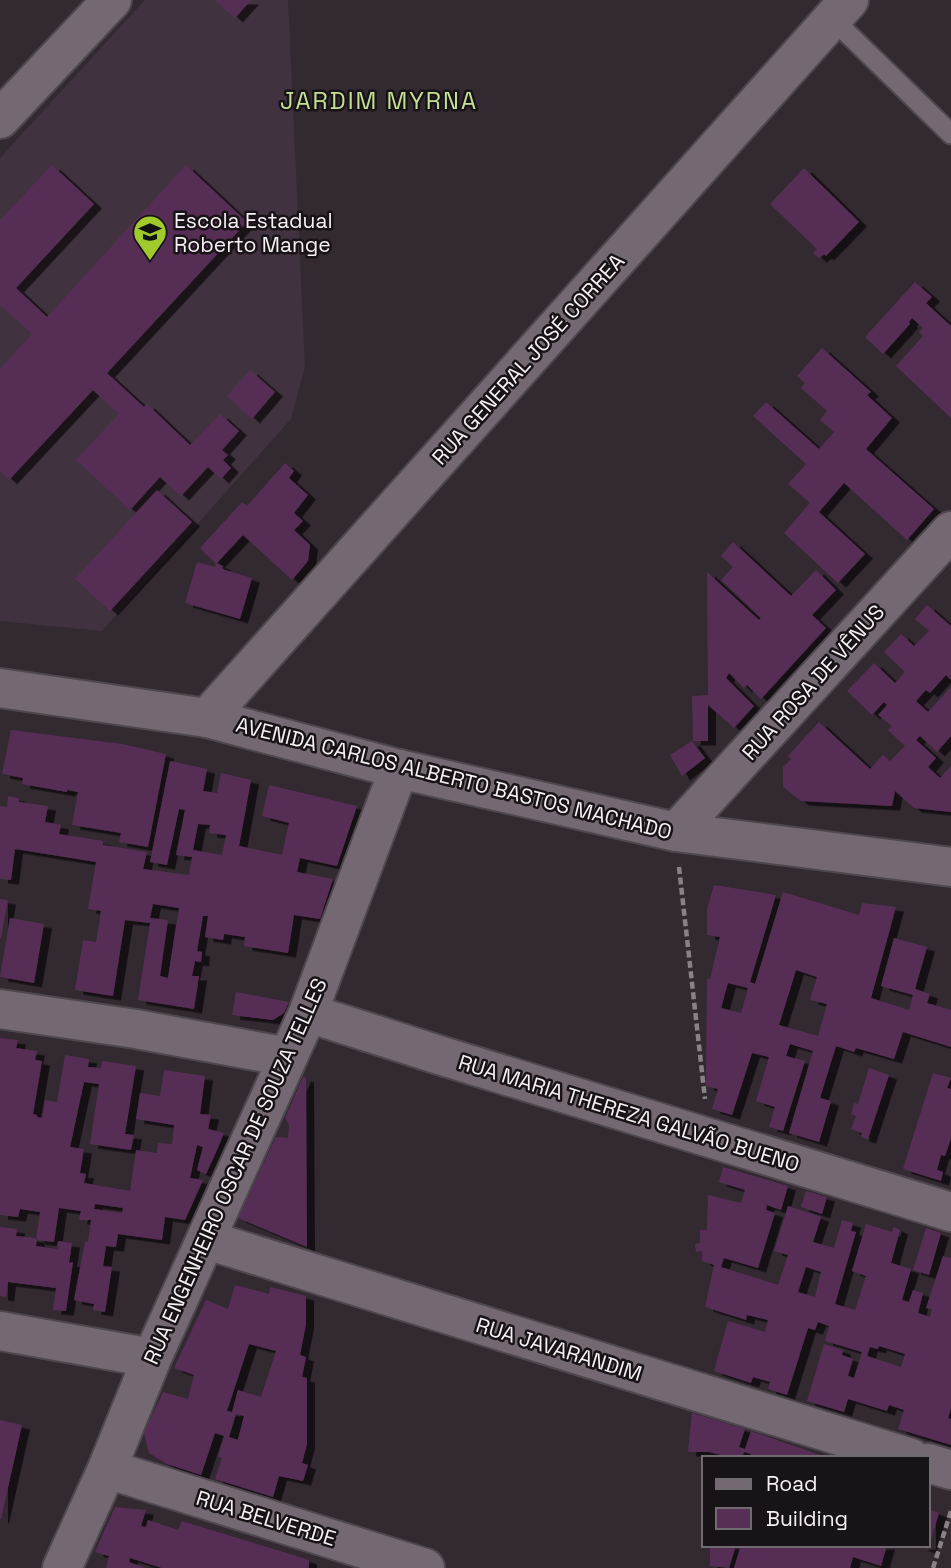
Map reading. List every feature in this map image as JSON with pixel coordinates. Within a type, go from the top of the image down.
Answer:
[{"type":"street","points":[[0,119],[112,0]]},
{"type":"street","name":"RUA GENERAL JOSÉ CORREA","points":[[207,718],[832,5]]},
{"type":"street","name":"RUA ROSA DE VÊNUS","points":[[676,832],[951,531]]},
{"type":"street","name":"AVENIDA CARLOS ALBERTO BASTOS MACHADO","points":[[0,688],[207,718],[399,769],[676,832],[951,867]]},
{"type":"street","name":"RUA ENGENHEIRO OSCAR DE SOUZA TELLES","points":[[62,1568],[107,1469],[152,1358],[308,1013],[399,769]]},
{"type":"street","points":[[0,1009],[136,1029],[288,1057]]},
{"type":"street","name":"RUA MARIA THEREZA GALVÃO BUENO","points":[[308,1013],[951,1212]]},
{"type":"street","name":"RUA JAVARANDIM","points":[[207,1240],[905,1456]]},
{"type":"street","points":[[0,1331],[152,1358]]},
{"type":"street","points":[[930,1464],[951,1470]]},
{"type":"street","name":"RUA BELVERDE","points":[[107,1469],[425,1568]]},
{"type":"lane","points":[[832,5],[844,30],[951,134]]},
{"type":"path","points":[[676,832],[710,1138]]},
{"type":"path","points":[[933,1568],[951,1511]]},
{"type":"shaded area","name":"Escola Estadual Roberto Mange","points":[[145,0],[288,0],[305,366],[291,419],[102,631],[0,621],[0,158]]},
{"type":"building","points":[[215,0],[251,0],[235,18]]},
{"type":"building","points":[[52,165],[94,204],[16,288],[47,317],[186,165],[247,222],[107,373],[144,407],[147,404],[190,445],[220,414],[239,431],[222,450],[228,455],[223,460],[231,468],[221,479],[208,467],[181,496],[160,477],[130,510],[76,460],[119,414],[93,390],[9,480],[0,471],[0,369],[32,334],[0,305],[0,220]]},
{"type":"building","points":[[804,168],[859,222],[826,256],[824,254],[819,258],[813,253],[817,249],[770,204]]},
{"type":"building","points":[[915,282],[932,297],[926,303],[951,326],[951,418],[896,366],[923,336],[919,332],[923,328],[912,318],[910,324],[883,354],[865,337]]},
{"type":"building","points":[[822,348],[871,392],[867,395],[892,418],[866,449],[934,509],[907,540],[844,483],[819,512],[865,554],[838,583],[784,533],[810,503],[788,484],[806,464],[753,416],[766,402],[819,449],[834,432],[820,420],[827,411],[801,388],[805,383],[797,376]]},
{"type":"building","points":[[250,370],[275,392],[252,419],[227,396]]},
{"type":"building","points":[[285,463],[294,471],[289,478],[308,495],[294,513],[303,521],[294,530],[310,545],[308,561],[292,580],[243,535],[216,564],[200,548],[242,502],[247,506]]},
{"type":"building","points":[[157,490],[192,522],[110,611],[75,579]]},
{"type":"building","points":[[733,542],[791,596],[816,570],[836,590],[812,615],[826,628],[761,699],[747,685],[744,688],[729,673],[726,678],[754,706],[734,728],[708,705],[708,741],[693,741],[692,696],[708,695],[707,572],[759,620],[761,618],[721,580],[733,567],[721,556]]},
{"type":"building","points":[[197,562],[215,567],[216,563],[223,566],[222,569],[252,578],[240,619],[185,603]]},
{"type":"building","points":[[927,605],[951,626],[951,680],[946,675],[930,693],[926,690],[916,701],[928,712],[951,687],[951,736],[937,752],[920,736],[916,740],[936,758],[928,767],[940,778],[951,766],[951,812],[914,808],[895,791],[892,806],[801,801],[783,787],[783,767],[791,759],[788,756],[819,722],[870,769],[883,755],[890,761],[905,746],[888,730],[892,726],[878,715],[887,705],[884,702],[872,715],[847,691],[874,663],[895,683],[905,672],[884,652],[901,634],[914,646],[929,631],[915,619]]},
{"type":"building","points":[[11,730],[122,744],[166,754],[148,847],[119,842],[121,833],[72,825],[78,792],[22,784],[23,778],[2,774]]},
{"type":"building","points":[[692,741],[705,758],[682,776],[670,755]]},
{"type":"building","points":[[170,761],[207,769],[203,791],[217,793],[221,773],[251,780],[239,846],[282,855],[289,823],[262,816],[269,785],[357,806],[337,866],[300,858],[297,872],[333,879],[320,919],[294,915],[288,953],[244,946],[245,937],[224,934],[223,940],[205,937],[208,916],[203,916],[197,951],[202,952],[201,962],[195,961],[192,976],[199,976],[194,1009],[138,1000],[150,923],[125,920],[113,996],[75,990],[83,940],[96,942],[101,911],[88,909],[96,862],[15,849],[11,880],[0,879],[0,806],[7,807],[8,796],[19,798],[19,802],[48,806],[45,822],[61,825],[59,834],[147,852],[143,869],[189,875],[192,857],[176,855],[185,810],[179,809],[167,865],[150,862]],"holes":[[[198,824],[210,825],[209,833],[226,835],[222,855],[193,850]],[[153,904],[179,908],[168,978],[160,976],[168,920],[150,918]]]},
{"type":"building","points":[[714,885],[776,895],[750,982],[755,984],[783,892],[859,915],[862,903],[896,907],[871,998],[909,1010],[913,995],[881,986],[894,938],[927,947],[915,989],[930,994],[927,1003],[951,1010],[951,1047],[903,1032],[894,1059],[856,1048],[854,1052],[836,1046],[820,1098],[831,1101],[819,1142],[789,1133],[813,1051],[790,1044],[786,1056],[805,1061],[783,1131],[769,1127],[775,1107],[756,1101],[769,1057],[752,1053],[732,1115],[712,1109],[718,1089],[706,1086],[707,979],[710,979],[720,937],[707,935],[707,909]],"holes":[[[796,970],[817,977],[810,1000],[827,1004],[818,1036],[779,1025]],[[728,983],[748,988],[741,1013],[721,1008]]]},
{"type":"building","points":[[0,899],[8,900],[1,938],[0,938]]},
{"type":"building","points":[[10,918],[44,924],[34,983],[0,977]]},
{"type":"building","points":[[236,992],[289,1002],[284,1013],[273,1020],[232,1015]]},
{"type":"building","points":[[0,1038],[18,1040],[16,1048],[37,1051],[35,1060],[42,1061],[33,1114],[37,1117],[42,1118],[45,1100],[57,1102],[65,1055],[89,1059],[88,1067],[101,1068],[102,1061],[136,1066],[125,1134],[134,1135],[131,1150],[90,1144],[99,1084],[84,1082],[70,1147],[84,1149],[80,1173],[86,1174],[84,1183],[130,1191],[136,1150],[157,1153],[158,1143],[172,1144],[174,1125],[136,1119],[140,1093],[160,1096],[164,1070],[205,1076],[200,1114],[211,1115],[208,1129],[224,1133],[217,1150],[206,1174],[197,1170],[203,1147],[197,1145],[190,1178],[203,1180],[185,1220],[165,1217],[162,1240],[118,1234],[116,1247],[106,1246],[103,1266],[112,1267],[105,1312],[93,1310],[94,1304],[74,1300],[91,1220],[79,1220],[81,1211],[59,1208],[54,1242],[36,1240],[40,1212],[20,1209],[18,1217],[0,1215]],"holes":[[[95,1204],[123,1208],[122,1213],[94,1209]]]},
{"type":"building","points":[[869,1068],[889,1075],[868,1139],[861,1137],[862,1133],[851,1129],[856,1116],[851,1114],[854,1103],[858,1104]]},
{"type":"building","points":[[933,1073],[951,1078],[947,1088],[951,1089],[951,1138],[945,1156],[941,1155],[937,1170],[943,1172],[941,1181],[903,1169]]},
{"type":"building","points":[[303,1077],[306,1078],[307,1247],[238,1218],[276,1137],[288,1138],[289,1125],[285,1118]]},
{"type":"building","points":[[723,1167],[788,1186],[781,1210],[767,1205],[766,1210],[775,1213],[758,1268],[724,1258],[721,1267],[778,1285],[788,1255],[774,1251],[788,1206],[821,1217],[813,1242],[834,1248],[842,1220],[853,1223],[851,1231],[856,1232],[835,1304],[855,1310],[866,1276],[852,1271],[866,1224],[892,1232],[894,1227],[900,1230],[891,1263],[911,1269],[902,1300],[909,1302],[913,1290],[923,1293],[918,1313],[930,1317],[932,1309],[926,1308],[943,1256],[951,1258],[951,1408],[948,1418],[951,1419],[951,1445],[898,1429],[904,1410],[889,1405],[887,1411],[848,1399],[844,1412],[807,1401],[824,1344],[843,1350],[842,1355],[853,1359],[848,1376],[854,1378],[862,1352],[825,1341],[829,1326],[818,1322],[815,1330],[808,1328],[787,1395],[768,1389],[770,1382],[753,1377],[751,1383],[714,1371],[728,1321],[765,1332],[768,1320],[747,1315],[746,1320],[705,1307],[714,1265],[702,1261],[702,1251],[696,1252],[695,1244],[700,1243],[700,1230],[707,1230],[708,1195],[741,1203],[745,1190],[719,1182]],"holes":[[[806,1267],[821,1272],[815,1297],[798,1292]],[[879,1346],[905,1354],[901,1367],[867,1356],[870,1347],[878,1349]]]},
{"type":"building","points":[[806,1191],[827,1197],[822,1214],[801,1207]]},
{"type":"building","points":[[0,1227],[17,1229],[16,1236],[37,1238],[36,1246],[57,1249],[58,1241],[72,1243],[69,1263],[73,1262],[66,1311],[53,1310],[56,1288],[8,1282],[6,1297],[0,1296]]},
{"type":"building","points":[[926,1228],[941,1233],[929,1275],[913,1270]]},
{"type":"building","points":[[235,1285],[269,1294],[270,1287],[306,1296],[306,1324],[300,1355],[306,1357],[302,1377],[307,1378],[307,1444],[302,1463],[308,1465],[303,1481],[279,1476],[273,1497],[215,1479],[222,1458],[218,1457],[224,1436],[215,1433],[201,1475],[167,1464],[149,1453],[144,1433],[163,1392],[188,1399],[194,1375],[174,1368],[206,1300],[228,1309]],"holes":[[[249,1344],[276,1351],[261,1397],[238,1390],[232,1412],[227,1411]],[[236,1414],[244,1416],[238,1440],[229,1437]]]},
{"type":"building","points":[[692,1413],[745,1429],[739,1447],[745,1449],[751,1431],[823,1456],[750,1456],[744,1452],[743,1456],[721,1456],[709,1452],[688,1452]]},
{"type":"building","points":[[0,1420],[22,1425],[1,1519],[0,1519]]},
{"type":"building","points":[[115,1507],[146,1510],[141,1526],[146,1527],[148,1520],[178,1530],[182,1521],[309,1560],[309,1568],[162,1568],[130,1558],[129,1562],[145,1568],[106,1568],[109,1556],[95,1552]]},
{"type":"building","points":[[930,1510],[939,1513],[930,1542]]},
{"type":"building","points":[[710,1547],[735,1547],[729,1568],[710,1566]]},
{"type":"building","points":[[740,1547],[886,1547],[881,1566],[853,1557],[850,1568],[734,1568]]},
{"type":"place","name":"Escola Estadual Roberto Mange","points":[[150,262]]},
{"type":"district","name":"JARDIM MYRNA","points":[[379,100]]}]
